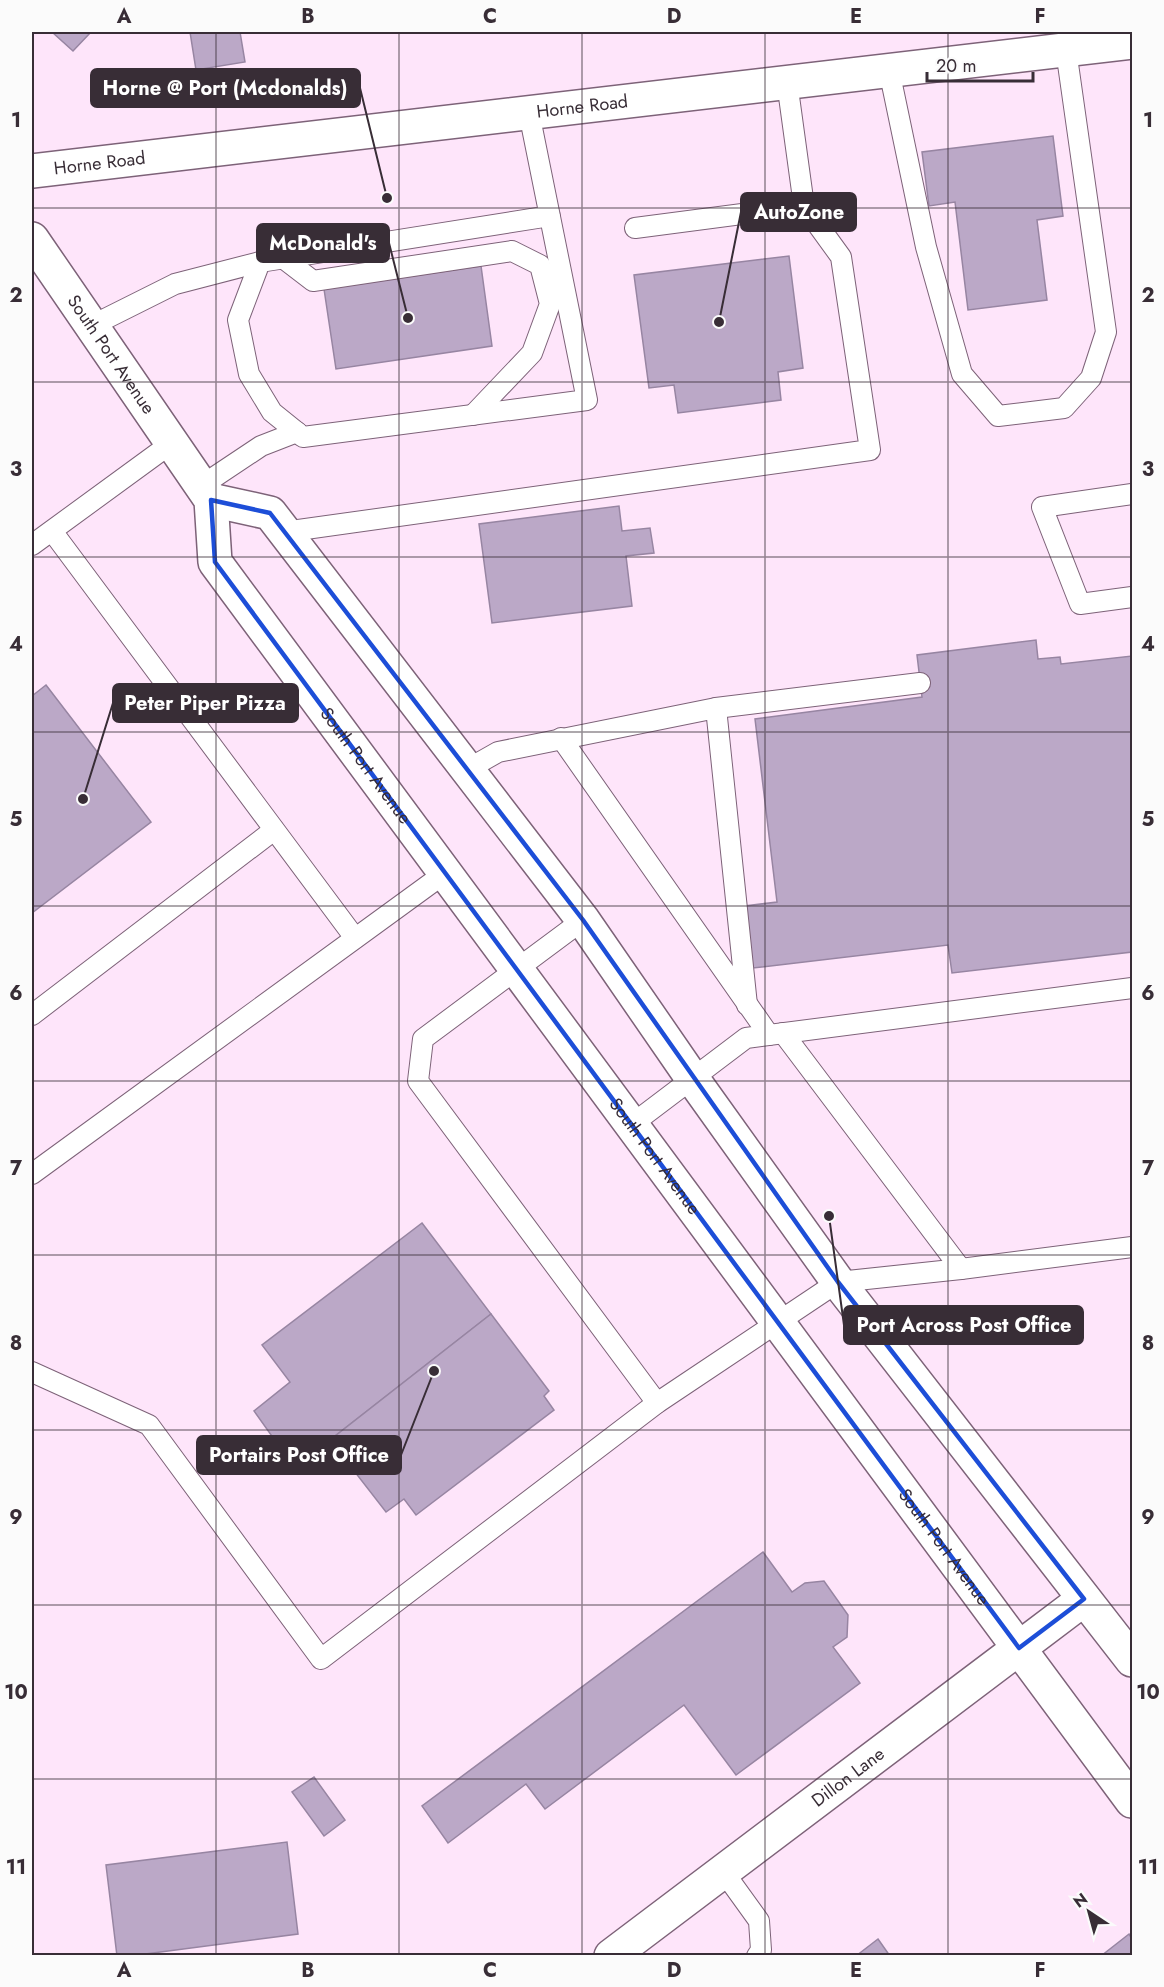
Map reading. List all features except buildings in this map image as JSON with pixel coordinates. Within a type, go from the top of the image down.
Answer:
[{"type":"main road","name":"Horne Road","points":[[32,171],[1132,42]]},
{"type":"main road","name":"South Port Avenue","points":[[32,239],[206,493],[214,562],[1132,1800]]},
{"type":"main road","points":[[206,493],[270,513],[583,920],[692,1078],[838,1282],[1132,1660]]},
{"type":"main road","name":"Dillon Lane","points":[[611,1956],[1084,1599]]},
{"type":"lane","points":[[890,70],[926,247],[962,374],[998,416],[1064,408],[1091,378],[1106,332],[1066,50]]},
{"type":"lane","points":[[284,532],[870,450],[841,258],[804,206],[787,82]]},
{"type":"lane","points":[[260,262],[238,320],[249,374],[272,412],[303,437],[587,400],[529,113]]},
{"type":"lane","points":[[635,228],[804,206]]},
{"type":"lane","points":[[92,326],[175,284],[260,262],[550,216]]},
{"type":"lane","points":[[283,258],[313,281],[512,251],[540,266],[550,304],[532,353],[473,415]]},
{"type":"lane","points":[[206,493],[261,447],[297,432]]},
{"type":"lane","points":[[32,545],[172,442]]},
{"type":"lane","points":[[1132,494],[1042,507],[1080,604],[1132,597]]},
{"type":"lane","points":[[52,531],[355,938]]},
{"type":"lane","points":[[468,769],[498,752],[716,708],[920,683]]},
{"type":"lane","points":[[716,708],[747,1005]]},
{"type":"lane","points":[[561,738],[747,1005],[776,1034],[961,1269]]},
{"type":"lane","points":[[32,1015],[274,830]]},
{"type":"lane","points":[[32,1174],[445,873]]},
{"type":"lane","points":[[583,920],[423,1039],[418,1081],[657,1403]]},
{"type":"lane","points":[[631,1125],[746,1038],[1132,988]]},
{"type":"lane","points":[[32,1372],[149,1425],[321,1659],[657,1403],[838,1282],[1132,1247]]},
{"type":"lane","points":[[723,1871],[759,1921],[761,1950],[757,1956]]},
{"type":"highlighted area","points":[[211,500],[270,513],[583,920],[838,1282],[1084,1599],[1019,1648],[215,562]]},
{"type":"place","name":"Horne @ Port (Mcdonalds)","points":[[387,198]]},
{"type":"place","name":"McDonald's","points":[[408,318]]},
{"type":"place","name":"AutoZone","points":[[719,322]]},
{"type":"place","name":"Peter Piper Pizza","points":[[83,799]]},
{"type":"place","name":"Port Across Post Office","points":[[829,1216]]},
{"type":"place","name":"Portairs Post Office","points":[[434,1371]]}]
